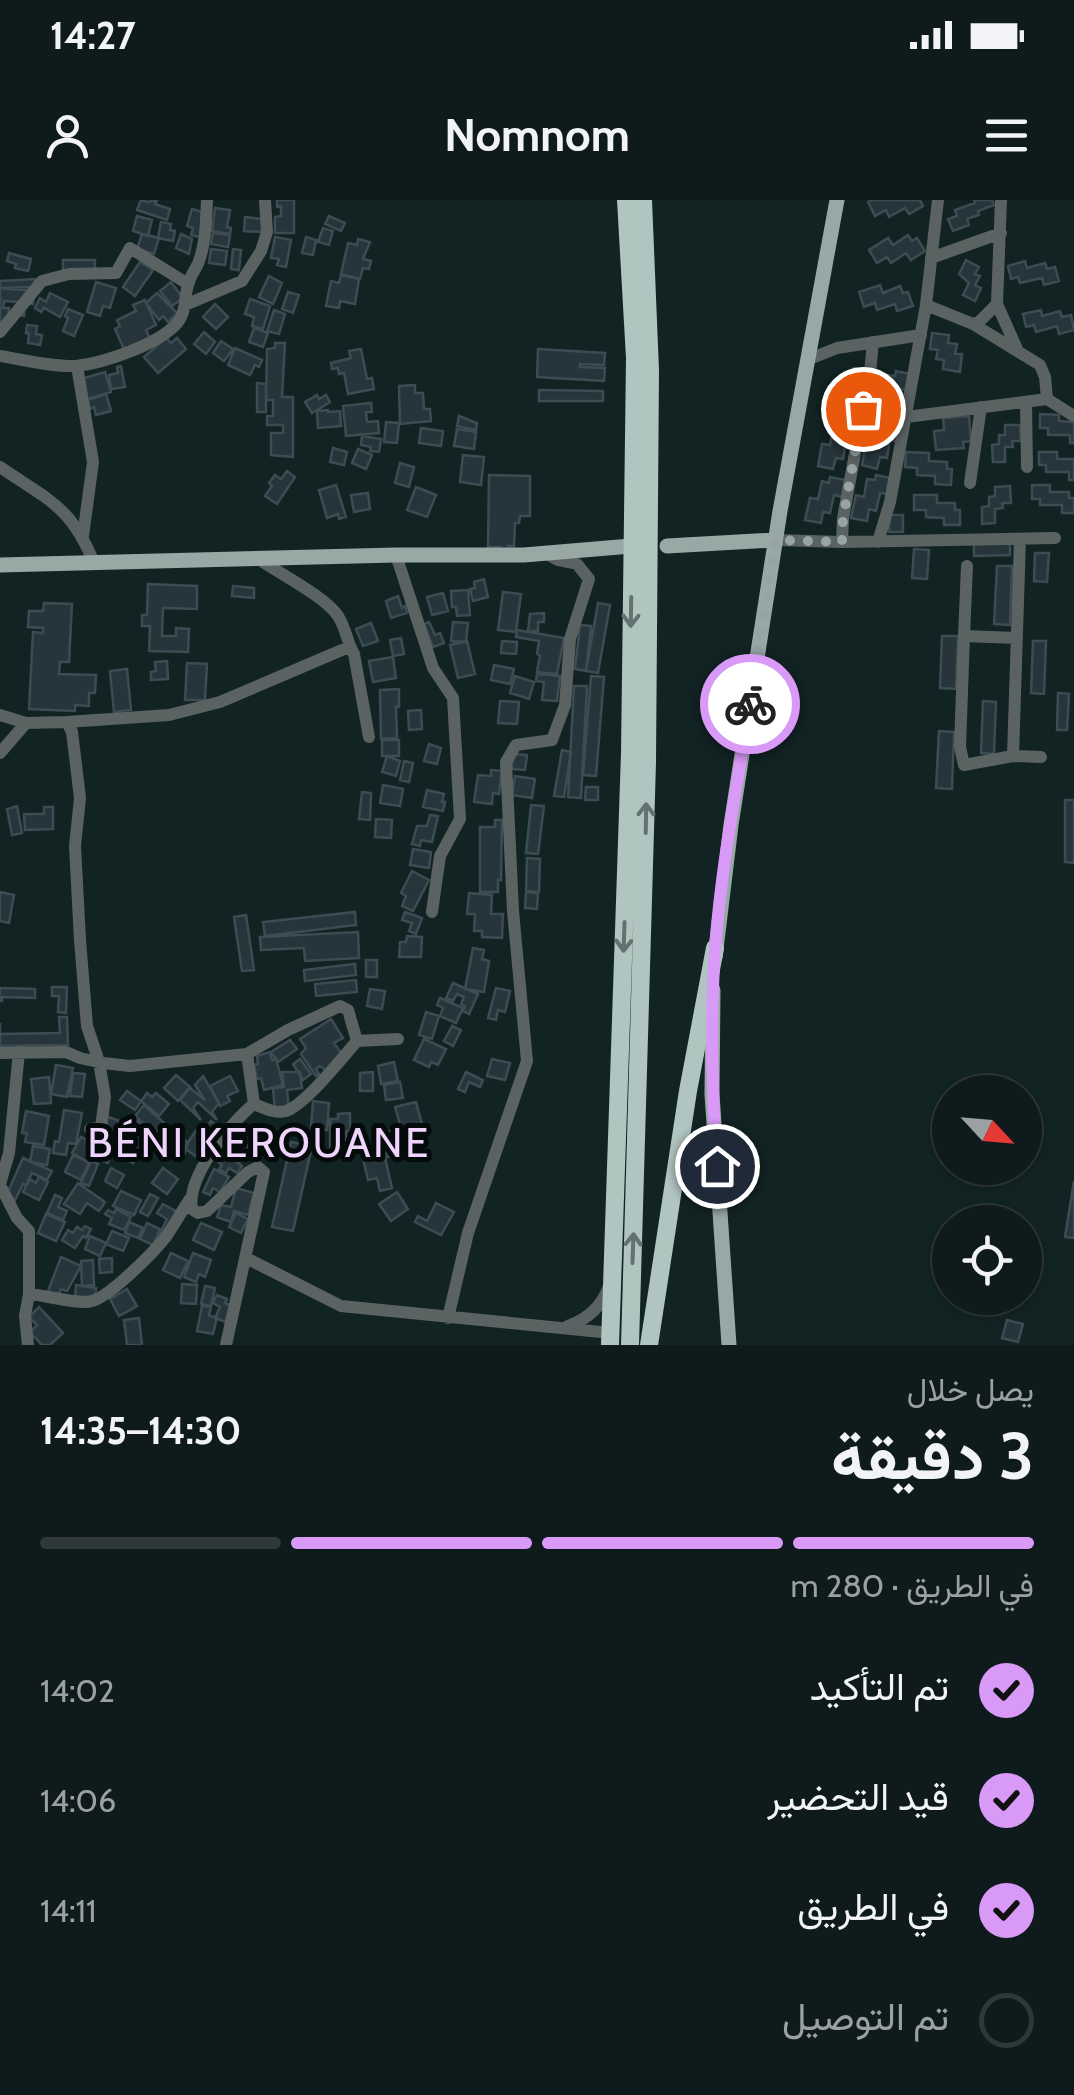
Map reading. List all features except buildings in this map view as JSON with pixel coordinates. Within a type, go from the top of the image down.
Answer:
[{"type":"highway","points":[[610,1339],[630,753],[635,358],[626,200]]},
{"type":"highway","points":[[630,1345],[647,743],[650,370],[643,200]]},
{"type":"highway","points":[[649,1345],[688,1092],[715,948]]},
{"type":"main road","points":[[729,1345],[712,1094],[715,948],[780,512],[837,200]]},
{"type":"main road","points":[[746,541],[769,528],[780,512]]},
{"type":"main road","points":[[666,546],[776,540]]},
{"type":"main road","points":[[746,541],[762,549],[771,570]]},
{"type":"main road","points":[[0,564],[546,553],[631,546]]},
{"type":"street","points":[[0,356],[76,366],[131,350],[171,328],[186,305],[188,284],[199,262],[207,200]]},
{"type":"street","points":[[186,305],[242,282],[261,251],[267,232],[265,200]]},
{"type":"street","points":[[878,542],[887,514],[926,304],[938,200]]},
{"type":"street","points":[[1000,200],[997,304],[1018,351]]},
{"type":"street","points":[[932,258],[1000,233]]},
{"type":"street","points":[[0,332],[42,281],[68,274],[116,273],[130,248],[188,284]]},
{"type":"street","points":[[926,304],[973,324],[1040,365],[1046,377],[1047,398]]},
{"type":"street","points":[[973,324],[997,304]]},
{"type":"street","points":[[807,360],[836,348],[920,335]]},
{"type":"street","points":[[842,542],[872,342]]},
{"type":"street","points":[[76,366],[93,462],[84,536]]},
{"type":"street","points":[[906,417],[1047,398],[1074,416]]},
{"type":"street","points":[[1026,402],[1027,467]]},
{"type":"street","points":[[970,483],[980,407]]},
{"type":"street","points":[[0,468],[64,511],[84,536],[94,563]]},
{"type":"street","points":[[776,540],[1055,538]]},
{"type":"street","points":[[1013,756],[1020,539]]},
{"type":"street","points":[[448,1318],[468,1233],[527,1061],[513,912],[506,762],[516,745],[552,740],[565,704],[570,639],[588,578],[577,564],[546,553]]},
{"type":"street","points":[[396,555],[433,668],[453,698],[460,818],[440,856],[432,912]]},
{"type":"street","points":[[257,558],[329,606],[340,618],[354,654],[369,737]]},
{"type":"street","points":[[966,566],[960,747],[964,764],[1041,756]]},
{"type":"street","points":[[964,636],[1016,638]]},
{"type":"street","points":[[0,716],[26,723],[169,715],[220,702],[349,646]]},
{"type":"street","points":[[67,722],[72,732],[80,798],[74,846],[88,1026],[106,1097],[101,1128],[90,1129]]},
{"type":"street","points":[[0,753],[26,723]]},
{"type":"street","points":[[0,1053],[66,1052],[130,1066],[246,1054],[340,1006],[348,1010],[356,1041]]},
{"type":"street","points":[[254,1104],[284,1112],[301,1102],[356,1041],[398,1038]]},
{"type":"street","points":[[19,1052],[9,1153],[0,1184],[17,1218],[29,1230],[25,1316],[28,1345]]},
{"type":"street","points":[[246,1054],[254,1104]]},
{"type":"street","points":[[29,1294],[93,1302],[107,1294],[162,1241],[190,1199],[208,1158],[241,1114],[254,1104]]},
{"type":"street","points":[[190,1199],[198,1213],[207,1212],[248,1172],[258,1167],[264,1172],[226,1345]]},
{"type":"street","points":[[246,1258],[341,1306],[560,1328],[610,1339]]},
{"type":"street","points":[[560,1328],[577,1323],[596,1310],[614,1274]]},
{"type":"way so far","points":[[750,704],[776,540],[842,542],[863,409]]},
{"type":"district","name":"BÉNI KEROUANE","points":[[259,1142]]},
{"type":"route","points":[[717,1166],[712,1094],[715,948],[750,704]]}]
